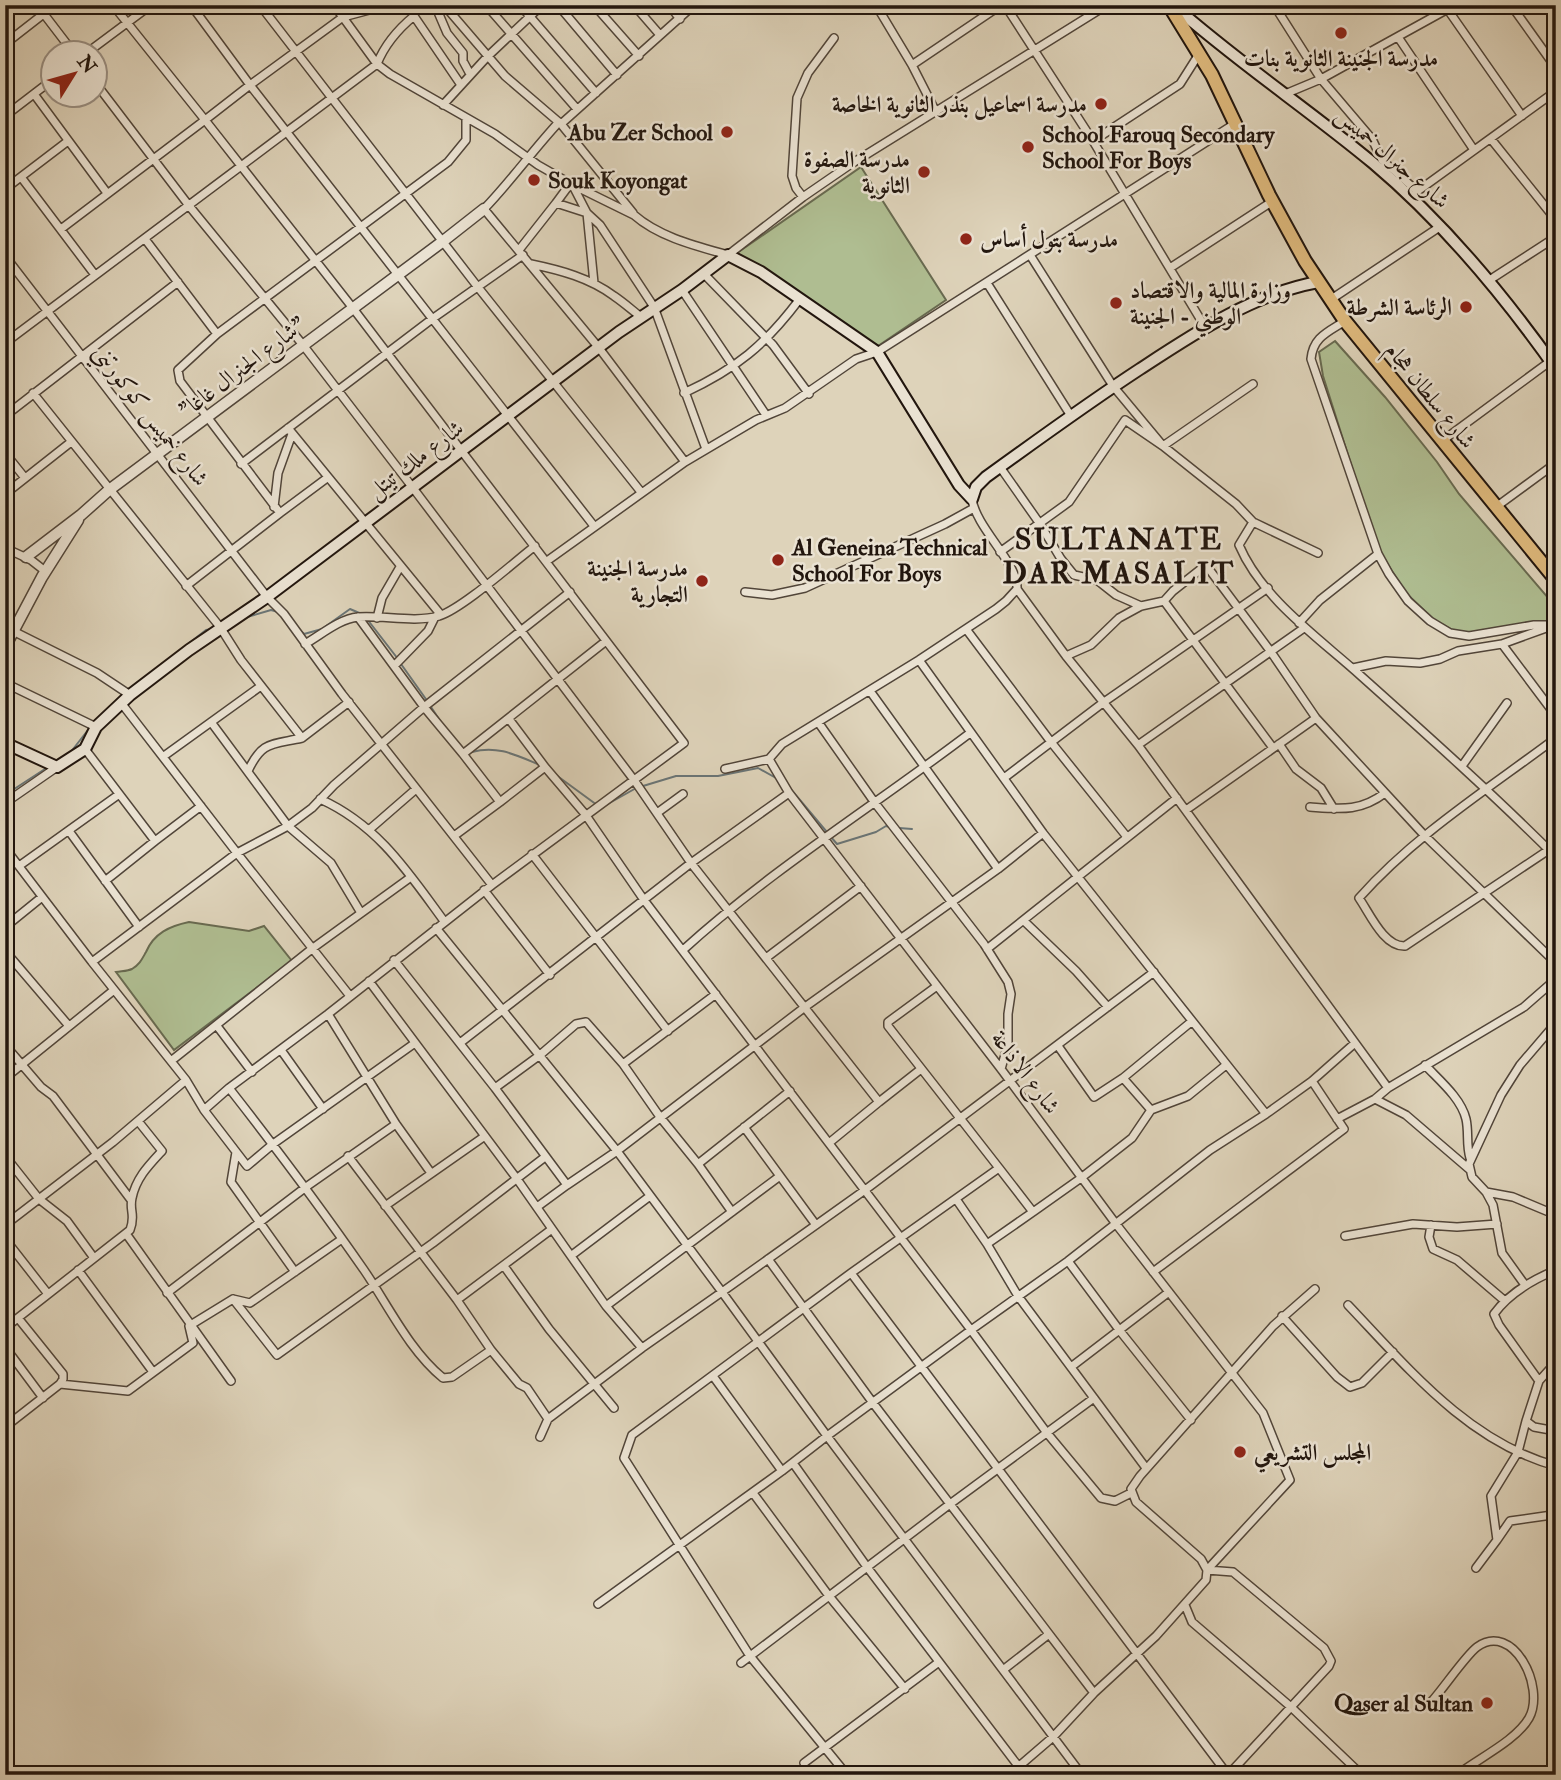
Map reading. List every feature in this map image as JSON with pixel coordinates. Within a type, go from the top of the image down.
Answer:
[{"type":"highway","name":"شارع سلطان هجام","points":[[1171,5],[1236,123],[1273,201],[1330,300],[1556,580]]},
{"type":"main road","name":"شارع جنرال خميس","points":[[1171,5],[1414,194],[1554,362]]},
{"type":"main road","name":"شارع ملك تيتل","points":[[96,727],[130,695],[220,627],[267,597],[506,416],[728,255]]},
{"type":"main road","points":[[728,255],[761,272],[877,352],[959,485],[973,503]]},
{"type":"main road","points":[[973,503],[980,483],[1000,467],[1113,386],[1205,327],[1268,297],[1318,282]]},
{"type":"main road","points":[[5,743],[57,768],[85,749],[96,727]]},
{"type":"street","points":[[37,5],[62,38]]},
{"type":"street","points":[[5,44],[55,5]]},
{"type":"street","points":[[113,5],[352,307],[684,743],[532,853],[204,1110]]},
{"type":"street","points":[[106,38],[151,5]]},
{"type":"street","points":[[191,5],[506,416],[594,526]]},
{"type":"street","points":[[260,5],[442,242],[641,492]]},
{"type":"street","points":[[334,5],[377,65],[443,106],[501,137],[572,184],[634,215]]},
{"type":"street","points":[[61,229],[342,17],[388,5]]},
{"type":"street","points":[[410,5],[414,16],[461,85]]},
{"type":"street","points":[[435,5],[447,33],[463,54],[463,61],[470,74]]},
{"type":"street","points":[[444,5],[487,57],[517,87],[560,123],[634,215],[684,242],[728,255],[851,164],[1107,5]]},
{"type":"street","points":[[486,5],[577,108]]},
{"type":"street","points":[[520,5],[596,93]]},
{"type":"street","points":[[443,106],[470,74],[542,5]]},
{"type":"street","points":[[558,5],[617,75]]},
{"type":"street","points":[[594,5],[639,56]]},
{"type":"street","points":[[634,5],[660,35]]},
{"type":"street","points":[[668,5],[680,19]]},
{"type":"street","points":[[685,461],[599,348],[484,209],[511,180],[527,156],[560,123],[694,5]]},
{"type":"street","points":[[876,5],[936,112]]},
{"type":"street","points":[[912,65],[1003,5],[1093,141],[1205,327]]},
{"type":"street","points":[[1274,5],[1321,79],[1372,139],[1381,160],[1414,194],[1552,94],[1556,106]]},
{"type":"street","points":[[1511,5],[1556,68]]},
{"type":"street","points":[[1285,94],[1321,79],[1452,7],[1522,116]]},
{"type":"street","points":[[5,343],[377,65],[383,49],[414,16]]},
{"type":"street","points":[[1398,37],[1474,150]]},
{"type":"street","points":[[803,197],[792,176],[797,98],[808,73],[834,38]]},
{"type":"street","points":[[1093,141],[1180,85],[1199,53]]},
{"type":"street","points":[[5,116],[38,91]]},
{"type":"street","points":[[34,94],[107,193]]},
{"type":"street","points":[[108,100],[190,207],[303,345],[634,780],[726,910],[879,1101]]},
{"type":"street","points":[[277,510],[241,464],[209,416],[180,381],[177,373],[180,367],[217,334],[448,162],[459,151],[468,134],[467,118]]},
{"type":"street","points":[[547,561],[685,461],[809,394],[856,359],[877,352],[1236,123]]},
{"type":"street","points":[[1491,139],[1556,220]]},
{"type":"street","points":[[5,189],[68,141]]},
{"type":"street","points":[[21,177],[95,275]]},
{"type":"street","points":[[241,464],[290,431],[386,353],[521,253],[572,184]]},
{"type":"street","points":[[572,184],[587,213],[600,225],[654,307],[706,449]]},
{"type":"street","points":[[1170,268],[1273,201]]},
{"type":"street","points":[[556,203],[587,213]]},
{"type":"street","name":"\"شارع الجنرال غاغا\"","points":[[26,557],[109,490],[484,209]]},
{"type":"street","points":[[587,213],[594,283]]},
{"type":"street","points":[[1330,300],[1440,226]]},
{"type":"street","points":[[1488,281],[1556,237]]},
{"type":"street","points":[[145,239],[217,334]]},
{"type":"street","points":[[1030,255],[1113,386],[1163,446]]},
{"type":"street","name":"شارع خميس كوكورتني","points":[[7,261],[492,885]]},
{"type":"street","points":[[531,264],[570,273],[594,283],[641,317]]},
{"type":"street","points":[[704,274],[767,340],[809,394]]},
{"type":"street","points":[[5,416],[178,282]]},
{"type":"street","points":[[987,283],[1071,416]]},
{"type":"street","points":[[682,290],[766,415]]},
{"type":"street","points":[[684,393],[734,366],[767,340],[799,300]]},
{"type":"street","points":[[1345,321],[1317,341],[1312,348],[1311,359],[1378,554],[1408,601],[1430,621],[1450,633],[1469,636],[1534,625],[1555,625]]},
{"type":"street","points":[[1442,441],[1554,362]]},
{"type":"street","points":[[1163,446],[1253,384]]},
{"type":"street","points":[[33,393],[220,627],[261,686],[302,737]]},
{"type":"street","points":[[1000,552],[1069,502],[1125,420],[1130,406]]},
{"type":"street","points":[[1125,420],[1163,446],[1236,504],[1253,522],[1318,553]]},
{"type":"street","points":[[290,431],[438,616]]},
{"type":"street","points":[[277,510],[278,472],[290,431]]},
{"type":"street","points":[[5,494],[71,442]]},
{"type":"street","points":[[5,453],[25,478]]},
{"type":"street","points":[[1496,507],[1556,463]]},
{"type":"street","points":[[1000,467],[1074,576],[1097,580],[1116,595],[1141,606]]},
{"type":"street","points":[[186,586],[277,510],[327,478]]},
{"type":"street","points":[[725,769],[769,759],[777,748],[966,629],[1006,601],[1018,585],[973,503],[945,524],[806,588],[772,594],[745,592]]},
{"type":"street","points":[[5,647],[46,571],[81,515]]},
{"type":"street","points":[[1253,522],[1239,545],[1245,559],[1268,589],[1301,625],[1462,766],[1552,848],[1556,857]]},
{"type":"street","points":[[394,666],[428,631],[438,616],[535,546]]},
{"type":"street","points":[[7,547],[46,571]]},
{"type":"street","points":[[1138,745],[1271,652],[1301,625],[1320,600],[1350,579],[1378,554]]},
{"type":"street","points":[[1066,656],[1091,645],[1107,627],[1141,606],[1164,601],[1206,565],[1316,718],[1425,836],[1556,963]]},
{"type":"street","points":[[377,618],[382,598],[400,567]]},
{"type":"street","points":[[1017,589],[1066,656],[1138,745],[1388,1088]]},
{"type":"street","points":[[1004,778],[1104,702],[1268,589]]},
{"type":"street","points":[[92,962],[237,853],[288,826],[424,707],[570,592]]},
{"type":"street","points":[[1164,601],[1224,684],[1296,769],[1321,788],[1334,809]]},
{"type":"street","points":[[305,644],[334,626],[358,617],[438,616]]},
{"type":"street","points":[[358,617],[424,707],[500,802]]},
{"type":"street","points":[[1353,668],[1387,661],[1420,663],[1440,659],[1458,651],[1502,644],[1555,625]]},
{"type":"street","points":[[966,629],[1127,837]]},
{"type":"street","points":[[13,631],[97,673],[130,695]]},
{"type":"street","points":[[463,754],[606,641]]},
{"type":"street","points":[[1502,644],[1556,716]]},
{"type":"street","points":[[919,660],[1043,833],[1266,1114]]},
{"type":"street","points":[[5,683],[96,727]]},
{"type":"street","points":[[164,756],[261,686]]},
{"type":"street","points":[[870,691],[998,869]]},
{"type":"street","points":[[248,771],[257,752],[267,746],[302,737],[349,702]]},
{"type":"street","points":[[1462,766],[1507,703]]},
{"type":"street","points":[[122,704],[350,996]]},
{"type":"street","points":[[1186,810],[1316,718]]},
{"type":"street","points":[[509,719],[585,814],[644,900],[1047,1433],[1101,1498],[1115,1501],[1131,1493]]},
{"type":"street","points":[[211,722],[288,826],[331,863],[361,913]]},
{"type":"street","points":[[818,722],[875,803],[987,949],[1008,982],[1011,994],[1008,1044],[1001,1069]]},
{"type":"street","points":[[682,950],[726,910],[970,733]]},
{"type":"street","points":[[1552,848],[1405,946],[1397,946],[1389,941],[1359,898],[1386,869],[1425,836],[1556,738]]},
{"type":"street","points":[[85,749],[155,841]]},
{"type":"street","name":"شارع الاذاعة","points":[[769,759],[789,793],[1263,1413],[1290,1480],[1207,1570]]},
{"type":"street","points":[[454,836],[545,767]]},
{"type":"street","points":[[5,803],[57,768]]},
{"type":"street","points":[[370,829],[416,789]]},
{"type":"street","points":[[460,1043],[691,863],[789,793]]},
{"type":"street","points":[[1310,807],[1334,809],[1369,805],[1385,793]]},
{"type":"street","points":[[657,813],[683,794]]},
{"type":"street","points":[[19,866],[118,795]]},
{"type":"street","points":[[987,949],[1177,798]]},
{"type":"street","points":[[320,799],[338,807],[370,829],[444,921]]},
{"type":"street","points":[[105,881],[201,806]]},
{"type":"street","points":[[69,831],[139,927]]},
{"type":"street","points":[[537,1207],[617,1151],[805,1007],[998,869],[1043,833]]},
{"type":"street","points":[[5,848],[186,1080],[204,1110],[247,1166],[273,1144],[415,1043]]},
{"type":"street","points":[[532,853],[668,1031]]},
{"type":"street","points":[[171,1061],[313,948],[411,877]]},
{"type":"street","points":[[766,958],[861,886]]},
{"type":"street","points":[[484,890],[550,975]]},
{"type":"street","points":[[5,927],[42,897]]},
{"type":"street","points":[[1024,921],[1076,971],[1108,1007]]},
{"type":"street","points":[[436,928],[617,1151],[1082,1775]]},
{"type":"street","points":[[5,951],[69,1026]]},
{"type":"street","points":[[394,960],[567,1185]]},
{"type":"street","points":[[540,1437],[548,1419],[594,1384],[865,1190],[1154,972]]},
{"type":"street","points":[[1337,1119],[1375,1099],[1425,1065],[1524,1007],[1556,979]]},
{"type":"street","points":[[369,981],[517,1179],[606,1306],[642,1348]]},
{"type":"street","points":[[937,986],[887,1024],[1033,1212]]},
{"type":"street","points":[[5,1078],[114,990]]},
{"type":"street","points":[[623,1065],[716,994]]},
{"type":"street","points":[[328,1014],[396,1124],[431,1173]]},
{"type":"street","points":[[495,1088],[583,1021],[589,1023],[732,1212]]},
{"type":"street","points":[[1058,1046],[1094,1097],[1123,1078],[1191,1022]]},
{"type":"street","points":[[1525,1285],[1502,1253],[1493,1205],[1486,1192],[1472,1177],[1470,1159],[1501,1095],[1520,1065],[1556,1023]]},
{"type":"street","points":[[216,1026],[253,1072]]},
{"type":"street","points":[[598,1604],[1068,1261],[1210,1150],[1312,1081],[1355,1043]]},
{"type":"street","points":[[5,1045],[67,1114],[131,1200]]},
{"type":"street","points":[[281,1049],[323,1108]]},
{"type":"street","points":[[987,1244],[1081,1178],[1132,1138],[1151,1110],[1188,1096],[1226,1065]]},
{"type":"street","points":[[1425,1065],[1460,1107],[1466,1119],[1466,1144],[1470,1159]]},
{"type":"street","points":[[829,1143],[920,1069]]},
{"type":"street","points":[[1123,1078],[1151,1110]]},
{"type":"street","points":[[5,1225],[186,1080]]},
{"type":"street","points":[[1153,1272],[1344,1129],[1312,1081]]},
{"type":"street","points":[[229,1088],[306,1186],[406,1334],[443,1378],[452,1377],[491,1350]]},
{"type":"street","points":[[698,1164],[790,1091]]},
{"type":"street","points":[[1375,1099],[1406,1115],[1469,1169]]},
{"type":"street","points":[[5,1328],[127,1235],[134,1220],[131,1200],[139,1177],[162,1151],[138,1121]]},
{"type":"street","points":[[167,1293],[306,1186],[396,1124]]},
{"type":"street","points":[[744,1127],[816,1225]]},
{"type":"street","points":[[385,1206],[485,1136]]},
{"type":"street","points":[[236,1152],[231,1182],[295,1272]]},
{"type":"street","points":[[5,1156],[39,1199],[67,1222],[94,1258]]},
{"type":"street","points":[[348,1156],[457,1300],[491,1350],[519,1384],[527,1388],[548,1419]]},
{"type":"street","points":[[233,1299],[277,1355],[545,1157]]},
{"type":"street","points":[[847,1775],[750,1656],[624,1458],[632,1435],[999,1168]]},
{"type":"street","points":[[606,1306],[780,1176]]},
{"type":"street","points":[[1486,1192],[1513,1197],[1556,1214]]},
{"type":"street","points":[[572,1255],[650,1196]]},
{"type":"street","points":[[957,1199],[1018,1296],[1146,1468]]},
{"type":"street","points":[[1345,1236],[1413,1224],[1457,1227],[1497,1223]]},
{"type":"street","points":[[1431,1225],[1429,1237],[1433,1249],[1457,1260],[1505,1301]]},
{"type":"street","points":[[457,1300],[552,1229]]},
{"type":"street","points":[[127,1235],[189,1326],[231,1381]]},
{"type":"street","points":[[5,1239],[48,1294]]},
{"type":"street","points":[[189,1326],[233,1299],[250,1303],[342,1239]]},
{"type":"street","points":[[768,1259],[873,1403],[1094,1693]]},
{"type":"street","points":[[1068,1261],[1119,1331],[1191,1420]]},
{"type":"street","points":[[505,1266],[549,1329],[614,1408]]},
{"type":"street","points":[[1539,1381],[1496,1321],[1494,1314],[1525,1285],[1556,1269]]},
{"type":"street","points":[[78,1270],[153,1372]]},
{"type":"street","points":[[852,1273],[1228,1774]]},
{"type":"street","points":[[1009,1775],[1053,1737],[1094,1693],[1137,1655],[1206,1580],[1207,1570],[1201,1559],[1136,1502],[1131,1493],[1132,1486],[1282,1316],[1315,1289]]},
{"type":"street","points":[[1072,1367],[1169,1293]]},
{"type":"street","points":[[1348,1306],[1429,1389],[1469,1422],[1518,1452],[1556,1466]]},
{"type":"street","points":[[1282,1316],[1337,1377],[1350,1387],[1362,1383],[1393,1352]]},
{"type":"street","points":[[5,1427],[64,1379],[18,1318]]},
{"type":"street","points":[[60,1384],[128,1391],[193,1343],[189,1326]]},
{"type":"street","points":[[5,1347],[43,1398]]},
{"type":"street","points":[[1497,1540],[1491,1496],[1518,1452],[1539,1381],[1556,1362]]},
{"type":"street","points":[[713,1376],[782,1471]]},
{"type":"street","points":[[741,1663],[1094,1398]]},
{"type":"street","points":[[1526,1421],[1534,1427],[1556,1431]]},
{"type":"street","points":[[793,1463],[867,1567],[1025,1775]]},
{"type":"street","points":[[753,1493],[829,1596],[905,1689]]},
{"type":"street","points":[[1476,1568],[1510,1521],[1552,1515],[1556,1512]]},
{"type":"street","points":[[1207,1570],[1233,1572],[1329,1655],[1329,1667],[1228,1774]]},
{"type":"street","points":[[1185,1605],[1192,1622],[1291,1707],[1363,1775]]},
{"type":"street","points":[[1003,1670],[1049,1634]]},
{"type":"street","points":[[1432,1701],[1478,1647],[1491,1642],[1513,1648],[1531,1676],[1534,1703],[1527,1721],[1501,1744],[1457,1775]]},
{"type":"street","points":[[804,1763],[939,1662]]},
{"type":"street","points":[[1187,1775],[1199,1770],[1228,1774]]},
{"type":"green space","points":[[861,167],[946,300],[875,348],[737,253]]},
{"type":"green space","points":[[1335,341],[1385,397],[1459,494],[1556,607],[1556,622],[1480,633],[1456,632],[1433,619],[1406,593],[1383,557],[1323,376],[1319,352]]},
{"type":"green space","points":[[189,922],[249,931],[264,926],[292,961],[174,1050],[116,972],[130,970],[137,965],[149,945],[163,931]]},
{"type":"waterway","points":[[299,629],[304,634],[322,629],[350,609],[364,615]]},
{"type":"waterway","points":[[247,617],[271,610],[278,612]]},
{"type":"waterway","points":[[367,619],[398,659]]},
{"type":"waterway","points":[[188,644],[206,630],[212,629]]},
{"type":"waterway","points":[[401,664],[428,702]]},
{"type":"waterway","points":[[111,706],[120,697]]},
{"type":"waterway","points":[[431,707],[441,722]]},
{"type":"waterway","points":[[70,753],[88,730]]},
{"type":"waterway","points":[[472,752],[498,750],[540,765]]},
{"type":"waterway","points":[[5,795],[48,767]]},
{"type":"waterway","points":[[643,786],[676,776],[718,776],[758,768],[776,778]]},
{"type":"waterway","points":[[556,775],[597,805]]},
{"type":"waterway","points":[[606,805],[638,787]]},
{"type":"waterway","points":[[789,787],[826,831]]},
{"type":"waterway","points":[[830,836],[837,844],[876,832],[886,826],[890,827]]},
{"type":"waterway","points":[[899,828],[912,829]]},
{"type":"place","name":"مدرسة الجنينة الثانوية بنات","points":[[1341,33]]},
{"type":"place","name":"مدرسة اسماعيل بنذر الثانوية الخاصة","points":[[1101,104]]},
{"type":"place","name":"Abu Zer School","points":[[727,132]]},
{"type":"place","name":"School Farouq Secondary School For Boys","points":[[1028,147]]},
{"type":"place","name":"مدرسة الصفوة الثانوية","points":[[924,172]]},
{"type":"place","name":"Souk Koyongat","points":[[534,180]]},
{"type":"place","name":"مدرسة بتول أساس","points":[[966,239]]},
{"type":"place","name":"وزارة المالية والاقتصاد الوطني - الجنينة","points":[[1116,303]]},
{"type":"place","name":"الرئاسة الشرطة","points":[[1466,307]]},
{"type":"place","name":"Al Geneina Technical School For Boys","points":[[778,560]]},
{"type":"place","name":"مدرسة الجنينة التجارية","points":[[702,581]]},
{"type":"place","name":"المجلس التشريعي","points":[[1240,1452]]},
{"type":"place","name":"Qaser al Sultan","points":[[1487,1703]]},
{"type":"district","name":"SULTANATE DAR MASALIT","points":[[1119,556]]}]
